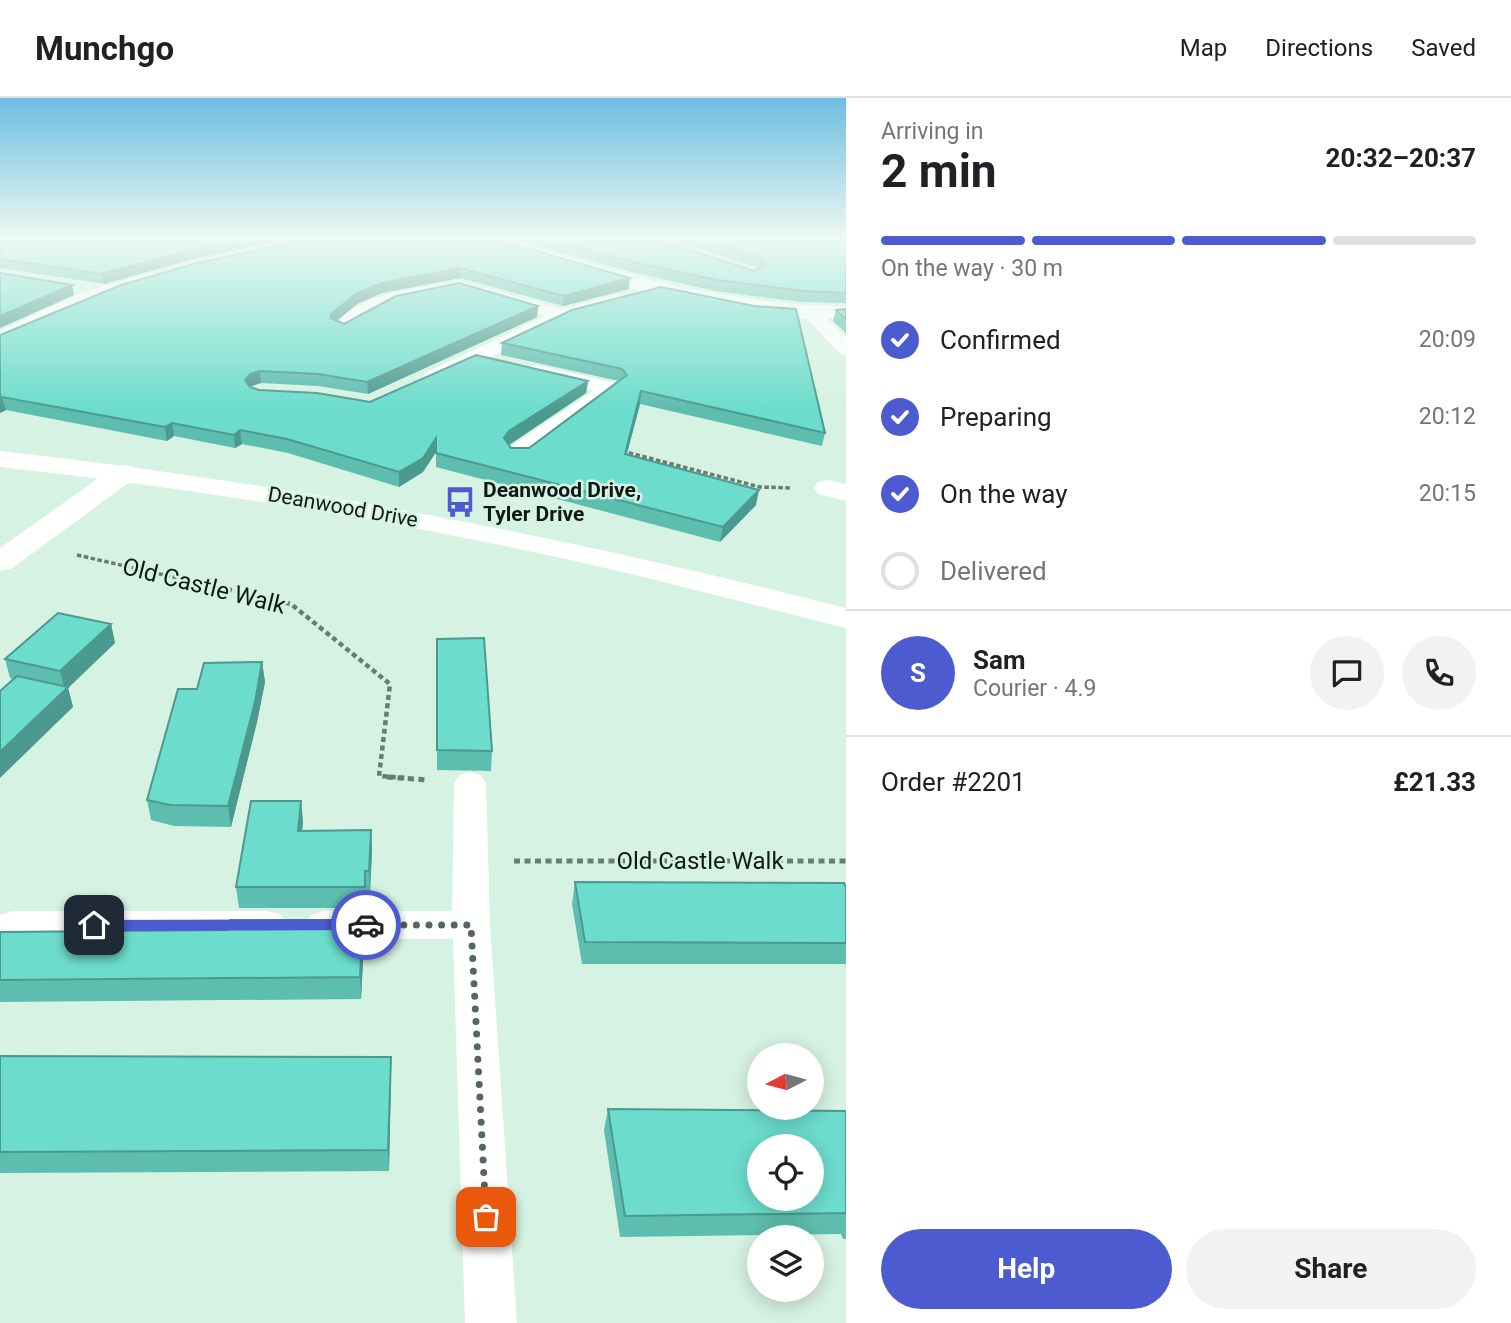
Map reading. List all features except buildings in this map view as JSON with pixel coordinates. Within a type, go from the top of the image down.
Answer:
[{"type":"street","points":[[0,339],[92,296]]},
{"type":"street","points":[[343,327],[366,310],[390,300],[409,296]]},
{"type":"street","points":[[497,296],[563,314]]},
{"type":"street","points":[[414,387],[563,314],[634,296]]},
{"type":"street","points":[[686,296],[743,309],[846,312]]},
{"type":"street","points":[[811,313],[846,349]]},
{"type":"street","points":[[475,358],[612,389],[519,453]]},
{"type":"street","name":"Deanwood Drive","points":[[0,459],[124,472],[307,500],[489,533],[621,561],[846,618]]},
{"type":"street","points":[[0,562],[124,472]]},
{"type":"lane","points":[[470,783],[471,925],[491,1323]]},
{"type":"lane","points":[[13,925],[471,925]]},
{"type":"path","points":[[551,433],[760,487],[837,490]]},
{"type":"path","name":"Old Castle Walk","points":[[25,544],[291,604],[390,684],[379,776],[470,783]]},
{"type":"path","name":"Old Castle Walk","points":[[471,861],[846,861]]},
{"type":"way so far","points":[[366,925],[471,925],[486,1217]]},
{"type":"place","name":"Deanwood Drive, Tyler Drive","points":[[460,502]]},
{"type":"route","points":[[94,925],[366,925]]}]
